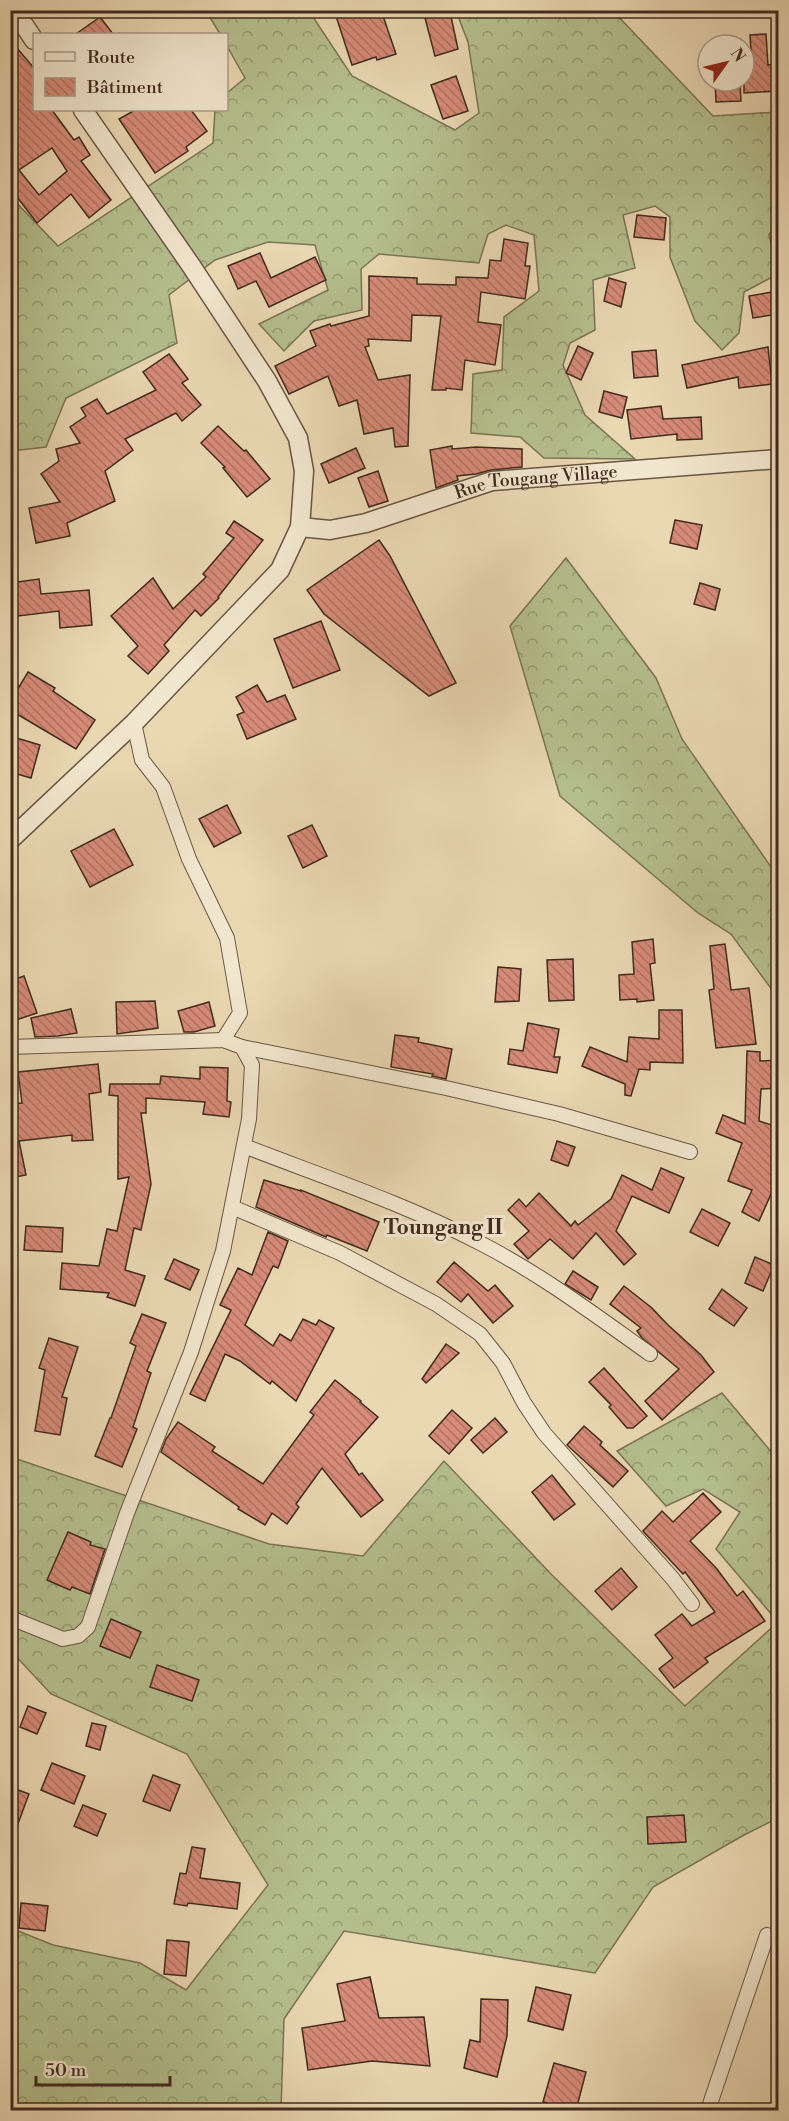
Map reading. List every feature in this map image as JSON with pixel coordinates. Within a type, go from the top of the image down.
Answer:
[{"type":"street","points":[[14,10],[33,38]]},
{"type":"street","points":[[10,840],[134,723],[280,570],[300,527],[304,471],[298,438],[267,381],[190,264],[84,111]]},
{"type":"street","name":"Rue Tougang Village","points":[[300,527],[330,530],[366,523],[492,481],[778,459]]},
{"type":"street","points":[[134,723],[142,760],[164,787],[189,859],[227,938],[240,1013],[223,1040]]},
{"type":"street","points":[[10,1047],[223,1040],[242,1047],[446,1088],[559,1114],[690,1152]]},
{"type":"street","points":[[10,1620],[13,1619],[63,1639],[78,1636],[88,1627],[127,1513],[191,1352],[223,1251],[249,1119],[252,1065],[242,1047]]},
{"type":"street","points":[[244,1146],[417,1213],[482,1244],[549,1282],[650,1354]]},
{"type":"street","points":[[232,1207],[340,1253],[436,1304],[480,1334],[503,1363],[524,1403],[544,1433],[673,1579],[692,1604]]},
{"type":"street","points":[[708,2110],[768,1935]]},
{"type":"green space","points":[[206,11],[309,11],[352,76],[455,130],[479,113],[468,42],[456,11],[613,11],[713,116],[778,112],[778,225],[769,234],[778,274],[744,292],[739,333],[722,350],[695,321],[670,257],[670,217],[655,206],[623,215],[635,268],[593,280],[595,330],[570,343],[563,365],[585,415],[635,459],[544,458],[520,437],[471,433],[473,374],[502,370],[504,317],[539,291],[534,235],[506,225],[488,234],[479,263],[379,254],[361,269],[362,310],[314,321],[284,351],[259,324],[328,290],[315,245],[268,242],[215,260],[169,295],[177,343],[66,398],[46,447],[11,451],[10,196],[58,246],[213,143],[215,111],[228,111],[228,92],[245,78],[228,48],[228,33],[219,33]]},
{"type":"green space","points":[[770,11],[778,11],[778,53]]},
{"type":"green space","points":[[566,558],[656,678],[682,739],[778,877],[778,998],[731,934],[698,913],[560,796],[510,626]]},
{"type":"green space","points":[[722,1393],[778,1460],[778,1622],[716,1549],[740,1512],[703,1489],[666,1506],[617,1451]]},
{"type":"green space","points":[[11,1457],[269,1544],[363,1556],[444,1461],[551,1574],[685,1706],[778,1622],[778,1818],[653,1887],[595,1973],[344,1931],[284,2019],[281,2110],[11,2110],[11,1928],[53,1945],[140,1963],[186,1990],[268,1885],[187,1754],[51,1694],[11,1651]]},
{"type":"building","points":[[334,10],[381,10],[396,54],[377,60],[376,57],[352,65]]},
{"type":"building","points":[[450,12],[458,49],[435,56],[425,18]]},
{"type":"building","points":[[100,17],[112,33],[77,33]]},
{"type":"building","points":[[766,34],[768,65],[774,64],[776,91],[756,92],[756,35]]},
{"type":"building","points":[[10,40],[33,67],[33,111],[53,111],[74,140],[79,137],[90,155],[81,161],[111,200],[89,218],[71,194],[37,223],[10,188]],"holes":[[[52,148],[67,171],[39,195],[19,170]]]},
{"type":"building","points":[[456,76],[468,111],[443,119],[431,85]]},
{"type":"building","points":[[716,93],[741,93],[741,101],[716,102]]},
{"type":"building","points":[[133,111],[192,111],[207,131],[186,147],[188,151],[155,173],[119,119]]},
{"type":"building","points":[[637,215],[666,218],[664,240],[634,237]]},
{"type":"building","points":[[504,239],[528,243],[525,266],[530,266],[525,299],[481,292],[478,322],[501,325],[495,365],[465,360],[462,390],[446,388],[446,390],[432,390],[441,316],[412,315],[411,341],[368,339],[369,346],[365,347],[378,380],[410,375],[408,446],[395,447],[393,428],[364,434],[357,400],[339,406],[328,376],[289,394],[275,366],[316,346],[310,331],[330,324],[331,326],[369,316],[369,276],[417,278],[417,284],[456,285],[456,277],[488,278],[490,260],[501,261]]},
{"type":"building","points":[[260,253],[271,278],[315,257],[326,280],[269,307],[256,281],[238,289],[228,266]]},
{"type":"building","points":[[609,278],[626,283],[621,307],[604,301]]},
{"type":"building","points":[[778,291],[778,314],[753,318],[749,296]]},
{"type":"building","points":[[578,346],[593,353],[581,380],[566,373]]},
{"type":"building","points":[[768,347],[772,384],[739,388],[738,377],[687,388],[682,365]]},
{"type":"building","points":[[656,350],[658,376],[634,378],[632,352]]},
{"type":"building","points":[[169,354],[188,379],[182,383],[201,405],[182,421],[176,413],[125,439],[133,450],[105,471],[115,501],[67,523],[70,536],[36,543],[29,508],[60,502],[41,474],[59,461],[56,449],[80,443],[70,427],[86,416],[81,408],[97,399],[107,414],[156,390],[143,372]]},
{"type":"building","points":[[604,391],[627,397],[622,418],[599,412]]},
{"type":"building","points":[[661,406],[663,419],[701,417],[702,439],[677,440],[677,434],[631,439],[627,410]]},
{"type":"building","points":[[218,426],[244,451],[246,450],[270,479],[247,497],[223,468],[225,467],[201,443]]},
{"type":"building","points":[[452,446],[452,449],[476,447],[522,449],[522,467],[457,476],[458,480],[436,488],[430,450]]},
{"type":"building","points":[[356,448],[365,468],[329,483],[321,464]]},
{"type":"building","points":[[378,471],[388,501],[369,507],[358,478]]},
{"type":"building","points":[[675,520],[702,525],[697,549],[670,543]]},
{"type":"building","points":[[234,521],[263,540],[219,598],[201,616],[195,610],[164,645],[169,651],[148,674],[128,656],[138,646],[111,616],[153,578],[173,609],[206,577],[203,574],[234,538],[226,533]]},
{"type":"building","points":[[379,540],[390,556],[456,683],[429,696],[324,614],[307,590]]},
{"type":"building","points":[[39,579],[41,594],[89,590],[92,625],[60,628],[59,611],[10,617],[10,583]]},
{"type":"building","points":[[700,583],[720,589],[715,610],[694,604]]},
{"type":"building","points":[[321,621],[340,670],[293,688],[274,639]]},
{"type":"building","points":[[28,672],[55,688],[53,691],[95,720],[76,749],[10,710],[10,702]]},
{"type":"building","points":[[257,685],[267,702],[285,695],[296,719],[247,739],[237,715],[244,712],[236,697]]},
{"type":"building","points":[[10,736],[40,745],[31,778],[10,772]]},
{"type":"building","points":[[227,805],[241,833],[214,847],[199,819]]},
{"type":"building","points":[[312,825],[327,856],[303,868],[288,836]]},
{"type":"building","points":[[114,829],[133,865],[90,887],[71,851]]},
{"type":"building","points":[[653,939],[655,963],[650,964],[654,1000],[637,1002],[637,999],[620,1000],[619,975],[634,974],[632,942]]},
{"type":"building","points":[[725,944],[731,990],[749,988],[756,1044],[716,1048],[709,990],[714,989],[710,946]]},
{"type":"building","points":[[573,959],[574,1000],[549,1001],[547,960]]},
{"type":"building","points":[[498,967],[521,969],[519,1001],[495,1002]]},
{"type":"building","points":[[24,976],[37,1013],[16,1020],[10,1005],[10,981]]},
{"type":"building","points":[[155,1001],[158,1028],[117,1034],[116,1002]]},
{"type":"building","points":[[209,1002],[215,1026],[194,1032],[184,1032],[178,1011]]},
{"type":"building","points":[[71,1009],[77,1033],[35,1037],[31,1018]]},
{"type":"building","points":[[659,1010],[682,1010],[683,1063],[650,1062],[650,1070],[639,1069],[631,1096],[625,1095],[625,1084],[582,1066],[590,1047],[627,1062],[629,1037],[659,1039]]},
{"type":"building","points":[[528,1023],[559,1029],[554,1057],[560,1057],[557,1073],[508,1064],[510,1049],[523,1051]]},
{"type":"building","points":[[395,1035],[419,1038],[418,1042],[452,1049],[446,1079],[432,1076],[433,1074],[391,1067]]},
{"type":"building","points":[[747,1051],[760,1052],[760,1061],[778,1060],[778,1088],[761,1089],[759,1121],[778,1127],[778,1145],[772,1167],[778,1169],[778,1194],[772,1192],[759,1221],[742,1212],[752,1190],[728,1181],[742,1143],[716,1133],[723,1115],[745,1124]]},
{"type":"building","points":[[98,1064],[101,1092],[89,1094],[93,1140],[72,1141],[72,1135],[19,1141],[26,1175],[10,1178],[10,1104],[22,1103],[18,1072]]},
{"type":"building","points":[[200,1067],[228,1068],[227,1101],[231,1102],[229,1117],[203,1114],[205,1102],[146,1098],[146,1113],[141,1113],[151,1184],[141,1230],[134,1228],[125,1270],[145,1276],[135,1306],[107,1297],[109,1293],[60,1289],[62,1263],[99,1266],[107,1229],[117,1231],[129,1177],[118,1179],[118,1096],[109,1095],[110,1084],[160,1084],[161,1076],[200,1079]]},
{"type":"building","points":[[557,1141],[575,1147],[568,1166],[551,1160]]},
{"type":"building","points":[[661,1168],[684,1178],[669,1213],[632,1196],[616,1231],[636,1254],[624,1265],[596,1233],[573,1259],[550,1239],[528,1259],[514,1244],[529,1231],[508,1210],[519,1199],[526,1207],[539,1193],[571,1226],[575,1221],[578,1225],[611,1199],[622,1175],[652,1190]]},
{"type":"building","points":[[264,1180],[301,1190],[379,1222],[367,1251],[327,1235],[326,1237],[256,1207]]},
{"type":"building","points":[[702,1209],[730,1223],[718,1246],[690,1232]]},
{"type":"building","points":[[26,1226],[63,1228],[62,1252],[24,1250]]},
{"type":"building","points":[[268,1232],[288,1241],[278,1268],[273,1266],[245,1325],[273,1346],[280,1334],[291,1341],[303,1319],[316,1325],[319,1320],[334,1328],[296,1401],[272,1381],[270,1384],[240,1361],[225,1354],[205,1401],[190,1394],[231,1310],[220,1305],[238,1268],[252,1275]]},
{"type":"building","points":[[755,1257],[774,1265],[763,1291],[745,1283]]},
{"type":"building","points":[[174,1259],[199,1270],[190,1290],[165,1279]]},
{"type":"building","points":[[454,1262],[488,1291],[495,1285],[513,1306],[493,1323],[468,1294],[461,1302],[437,1282]]},
{"type":"building","points":[[573,1271],[598,1287],[591,1300],[565,1284]]},
{"type":"building","points":[[624,1286],[652,1308],[701,1355],[714,1372],[662,1420],[645,1401],[679,1369],[642,1338],[637,1331],[641,1328],[610,1304]]},
{"type":"building","points":[[722,1289],[747,1308],[734,1326],[709,1309]]},
{"type":"building","points":[[142,1314],[166,1323],[147,1371],[151,1373],[133,1427],[137,1429],[122,1467],[95,1456],[136,1346],[130,1343]]},
{"type":"building","points":[[49,1338],[78,1347],[62,1397],[67,1398],[60,1435],[35,1431],[45,1370],[39,1368]]},
{"type":"building","points":[[446,1344],[459,1353],[426,1383],[422,1379]]},
{"type":"building","points":[[604,1368],[647,1416],[633,1428],[627,1428],[609,1407],[611,1405],[589,1382]]},
{"type":"building","points":[[335,1380],[378,1417],[345,1454],[359,1475],[362,1473],[383,1500],[361,1517],[322,1468],[296,1504],[299,1507],[287,1524],[272,1513],[265,1525],[238,1509],[239,1507],[161,1452],[166,1439],[178,1422],[215,1447],[212,1451],[263,1484],[314,1415],[310,1412]]},
{"type":"building","points":[[452,1410],[472,1428],[449,1454],[429,1436]]},
{"type":"building","points":[[495,1418],[507,1432],[483,1453],[471,1440]]},
{"type":"building","points":[[584,1426],[602,1442],[600,1445],[628,1471],[613,1487],[567,1445]]},
{"type":"building","points":[[552,1475],[575,1504],[554,1520],[532,1492]]},
{"type":"building","points":[[703,1493],[721,1512],[690,1541],[717,1569],[737,1596],[743,1591],[765,1621],[705,1658],[708,1662],[674,1688],[659,1669],[673,1658],[655,1635],[682,1614],[692,1626],[715,1612],[685,1572],[683,1574],[643,1531],[662,1511],[673,1522]]},
{"type":"building","points":[[68,1532],[91,1542],[90,1545],[105,1549],[90,1594],[72,1587],[70,1590],[47,1580]]},
{"type":"building","points":[[621,1568],[637,1587],[612,1610],[595,1591]]},
{"type":"building","points":[[111,1619],[141,1632],[130,1658],[100,1646]]},
{"type":"building","points":[[157,1665],[199,1680],[192,1701],[150,1687]]},
{"type":"building","points":[[28,1706],[46,1713],[37,1734],[20,1727]]},
{"type":"building","points":[[92,1723],[106,1726],[100,1750],[86,1746]]},
{"type":"building","points":[[52,1763],[85,1776],[74,1804],[41,1790]]},
{"type":"building","points":[[153,1775],[180,1785],[170,1811],[143,1801]]},
{"type":"building","points":[[10,1787],[29,1794],[12,1840],[10,1840]]},
{"type":"building","points":[[83,1805],[106,1814],[97,1836],[74,1826]]},
{"type":"building","points":[[684,1815],[686,1842],[648,1844],[647,1817]]},
{"type":"building","points":[[192,1847],[205,1849],[200,1878],[240,1883],[237,1909],[188,1903],[187,1906],[174,1904],[180,1873],[186,1874]]},
{"type":"building","points":[[21,1903],[48,1906],[45,1931],[19,1928]]},
{"type":"building","points":[[167,1940],[189,1942],[186,1976],[164,1974]]},
{"type":"building","points":[[370,1977],[379,2018],[424,2017],[430,2066],[372,2061],[308,2070],[302,2028],[345,2021],[337,1984]]},
{"type":"building","points":[[536,1987],[571,1995],[563,2030],[528,2021]]},
{"type":"building","points":[[481,1999],[508,2000],[507,2036],[497,2077],[464,2068],[470,2040],[480,2042]]},
{"type":"building","points":[[554,2063],[586,2072],[576,2110],[543,2102]]},
{"type":"district","name":"Toungang II","points":[[443,1228]]}]
